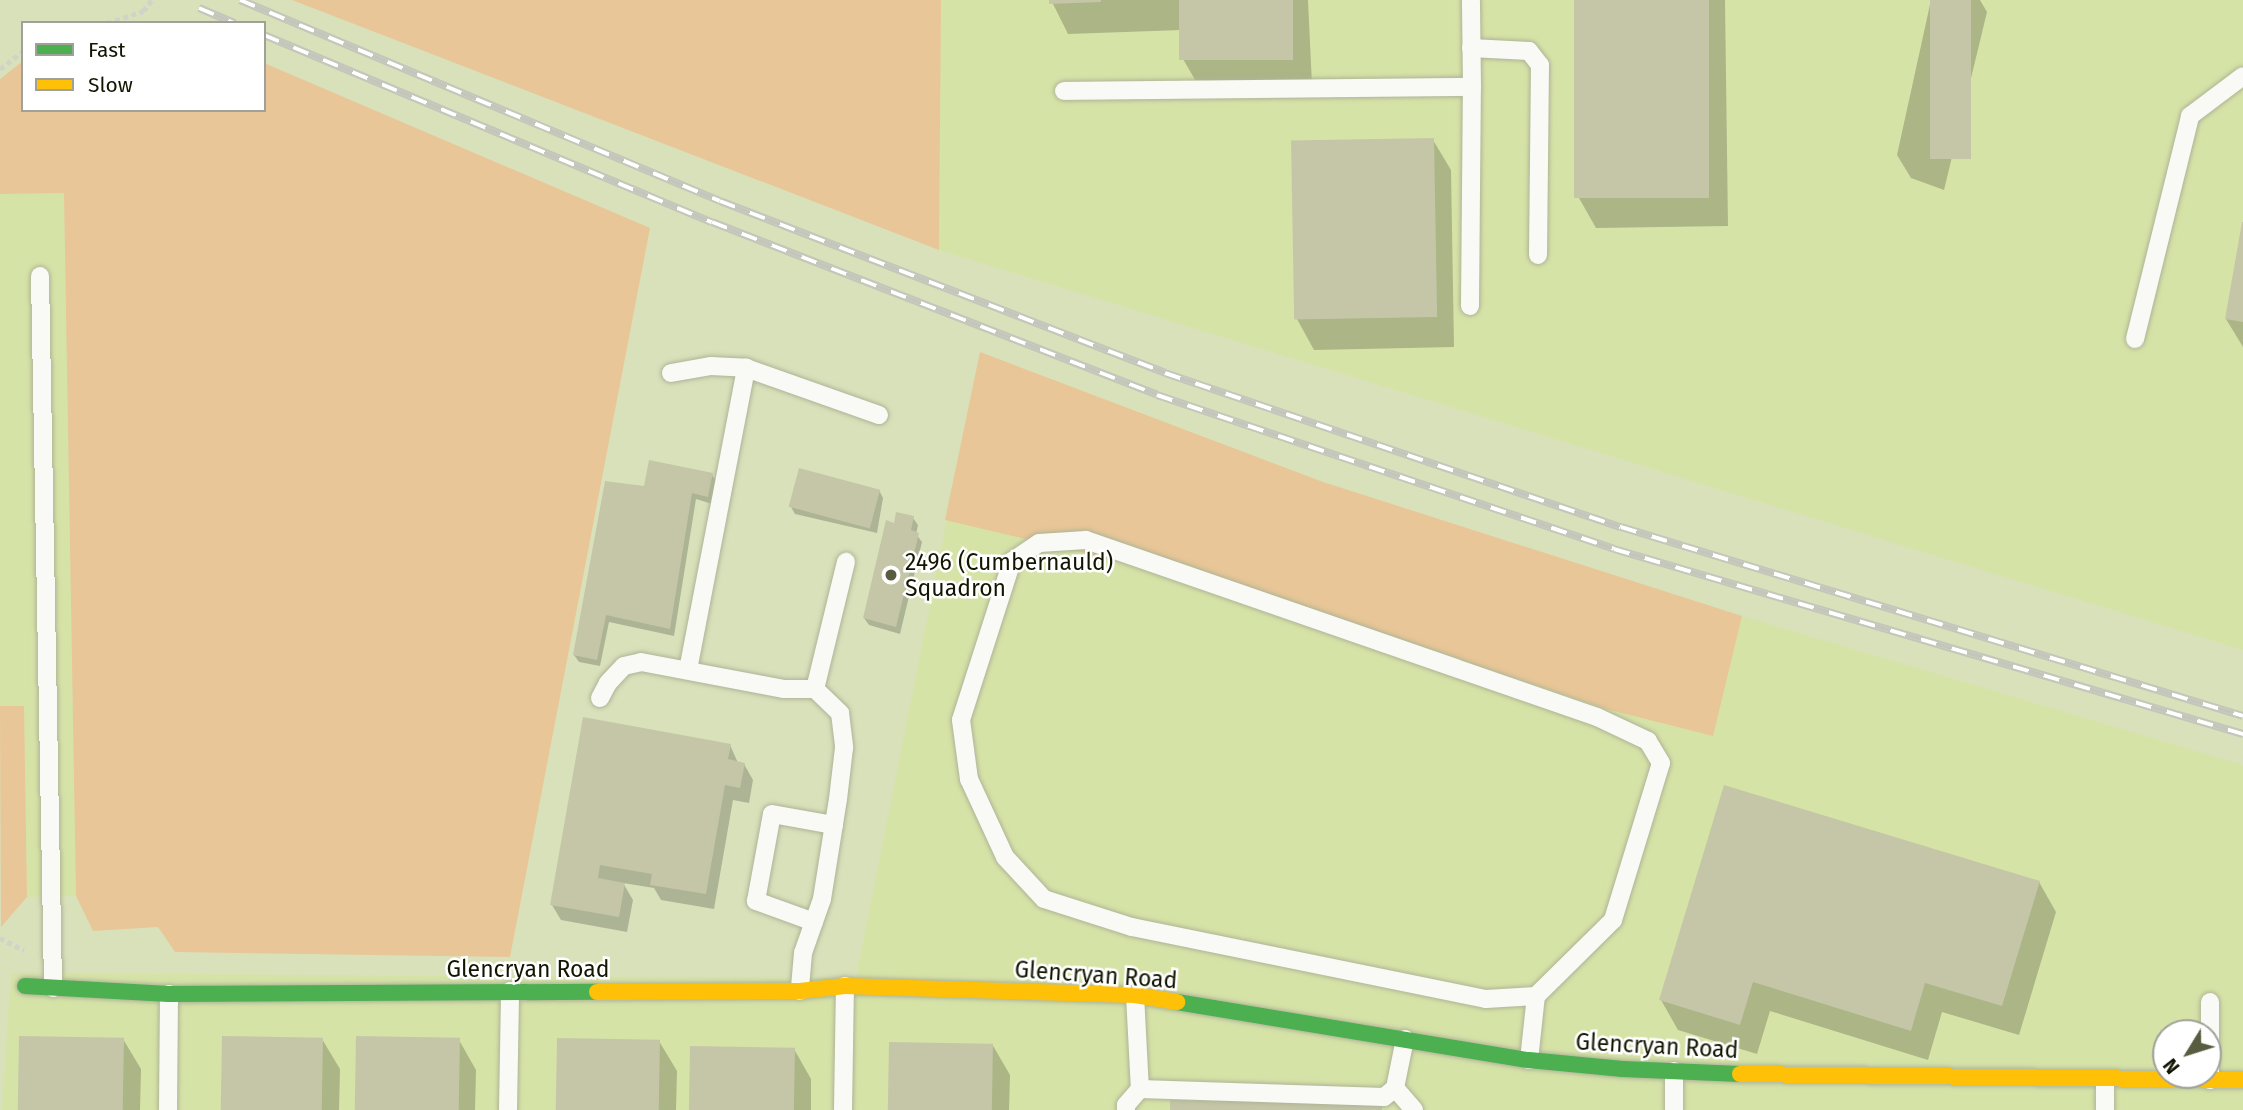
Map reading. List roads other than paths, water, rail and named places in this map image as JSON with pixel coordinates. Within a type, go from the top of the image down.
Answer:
[{"type":"street","name":"Glencryan Road","points":[[25,986],[169,994],[800,991],[845,986],[1135,995],[1529,1060],[1782,1076],[2152,1079]]},
{"type":"street","name":"Glencryan Road","points":[[2222,1080],[2243,1080]]},
{"type":"lane","points":[[1470,306],[1471,0]]},
{"type":"lane","points":[[1471,48],[1529,51],[1540,65],[1538,255]]},
{"type":"lane","points":[[2135,340],[2190,116],[2243,76]]},
{"type":"lane","points":[[1064,91],[1472,87]]},
{"type":"lane","points":[[40,276],[53,988]]},
{"type":"lane","points":[[671,373],[711,366],[746,368],[879,415]]},
{"type":"lane","points":[[688,670],[746,368]]},
{"type":"lane","points":[[1529,1060],[1536,996],[1613,920],[1661,763],[1648,741],[1597,717],[1086,540],[1040,543],[1012,561],[961,720],[969,779],[1005,857],[1044,899],[1132,927],[1486,999],[1536,996]]},
{"type":"lane","points":[[815,689],[846,562]]},
{"type":"lane","points":[[600,698],[608,683],[624,666],[640,662],[784,689],[815,689],[840,713],[844,748],[834,825],[822,899],[803,953],[800,991]]},
{"type":"lane","points":[[814,922],[756,901],[772,814],[834,825]]},
{"type":"lane","points":[[843,1110],[845,986]]},
{"type":"lane","points":[[508,1110],[510,991]]},
{"type":"lane","points":[[168,1110],[169,994]]},
{"type":"lane","points":[[1126,1110],[1126,1105],[1140,1089],[1135,995]]},
{"type":"lane","points":[[2210,1002],[2210,1019]]},
{"type":"lane","points":[[1140,1089],[1384,1097],[1395,1088],[1405,1039]]},
{"type":"lane","points":[[1674,1071],[1674,1110]]},
{"type":"lane","points":[[2105,1079],[2105,1110]]},
{"type":"lane","points":[[1395,1088],[1414,1110]]},
{"type":"railway","points":[[240,0],[720,201],[1165,373],[1621,527],[2243,716]]},
{"type":"railway","points":[[199,8],[230,21]]},
{"type":"railway","points":[[266,36],[712,222],[1157,395],[1614,549],[2243,734]]},
{"type":"place","name":"2496 (Cumbernauld) Squadron","points":[[891,575]]}]
